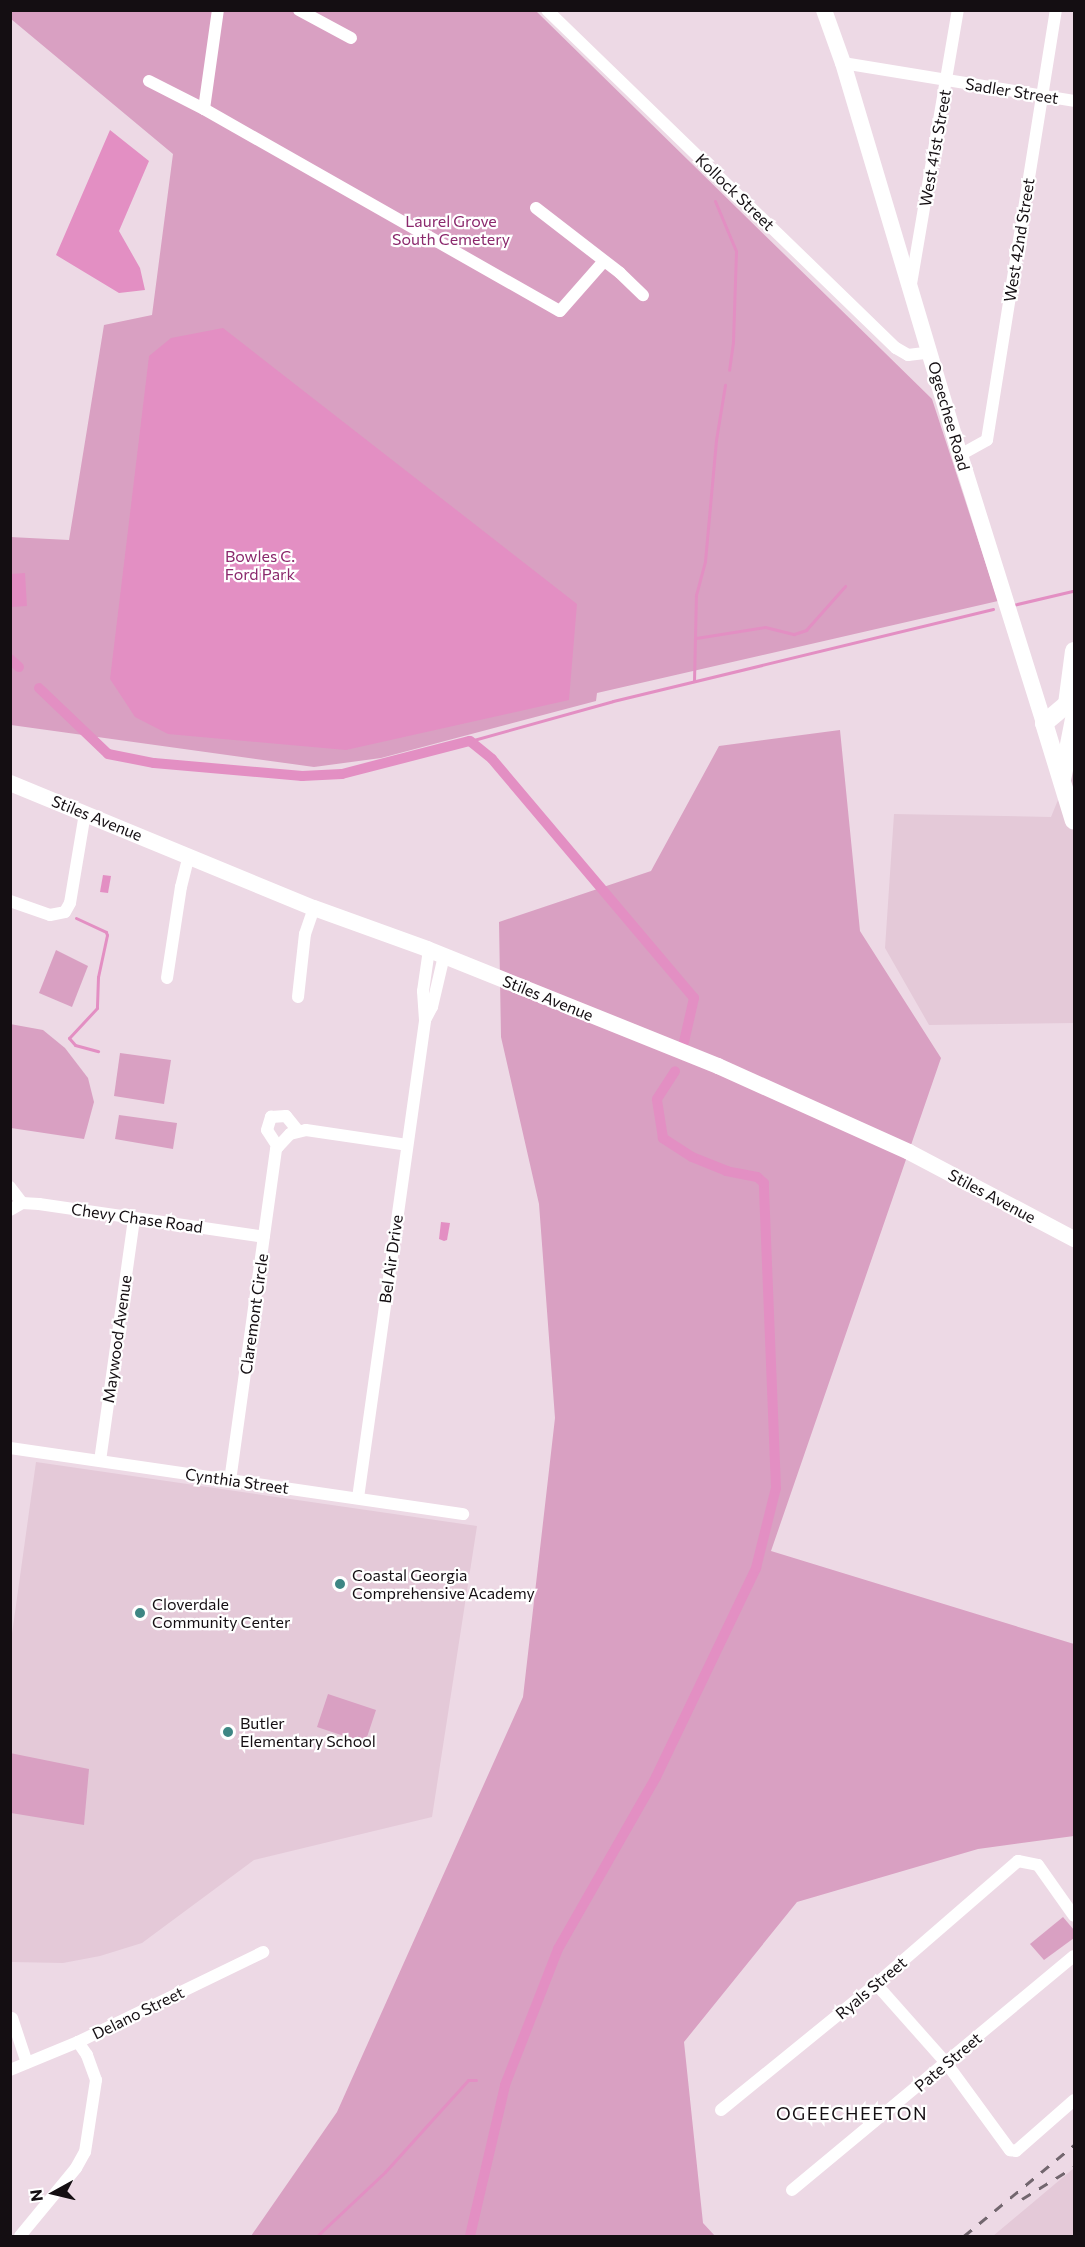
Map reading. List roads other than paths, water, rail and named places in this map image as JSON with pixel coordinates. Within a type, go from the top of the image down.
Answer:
[{"type":"main road","points":[[1044,723],[1067,705],[1074,651]]},
{"type":"main road","points":[[1062,782],[1074,719]]},
{"type":"main road","name":"Ogeechee Road","points":[[1044,723],[1074,821]]},
{"type":"street","points":[[204,109],[218,10]]},
{"type":"street","points":[[299,10],[351,38]]},
{"type":"street","name":"Kollock Street","points":[[547,10],[896,348],[908,355],[931,352]]},
{"type":"street","name":"Ogeechee Road","points":[[824,10],[843,63],[960,455],[1044,723]]},
{"type":"street","name":"West 41st Street","points":[[910,285],[958,10]]},
{"type":"street","name":"West 42nd Street","points":[[960,455],[987,440],[1056,10]]},
{"type":"street","name":"Sadler Street","points":[[843,63],[1074,101]]},
{"type":"street","points":[[149,81],[204,109],[560,311],[603,262]]},
{"type":"street","points":[[536,208],[620,273],[643,294]]},
{"type":"street","name":"Stiles Avenue","points":[[10,783],[314,908],[437,953],[718,1066],[878,1138],[1074,1239]]},
{"type":"street","points":[[10,901],[50,915],[61,914],[70,903],[85,813]]},
{"type":"street","points":[[167,978],[180,887],[189,856]]},
{"type":"street","points":[[298,997],[305,934],[314,908]]},
{"type":"street","name":"Bel Air Drive","points":[[358,1498],[425,1020],[432,1007],[437,953]]},
{"type":"street","name":"Claremont Circle","points":[[230,1481],[273,1161],[278,1147],[267,1130],[272,1117],[286,1116],[298,1131],[326,1132],[407,1145]]},
{"type":"street","points":[[278,1147],[290,1134],[298,1131]]},
{"type":"street","points":[[10,1187],[22,1203],[10,1210]]},
{"type":"street","name":"Chevy Chase Road","points":[[22,1203],[264,1236]]},
{"type":"street","name":"Maywood Avenue","points":[[100,1461],[134,1218]]},
{"type":"street","name":"Cynthia Street","points":[[10,1448],[463,1514]]},
{"type":"street","name":"Ryals Street","points":[[721,2110],[876,1984],[1018,1861],[1038,1865],[1074,1916]]},
{"type":"street","name":"Delano Street","points":[[10,2070],[78,2042],[263,1952]]},
{"type":"street","name":"Pate Street","points":[[792,2190],[947,2064],[1074,1956]]},
{"type":"street","points":[[876,1984],[947,2064],[1010,2150],[1016,2151],[1074,2100]]},
{"type":"street","points":[[12,2018],[27,2063]]},
{"type":"street","points":[[20,2236],[76,2168],[85,2152],[95,2104],[96,2080],[87,2055],[78,2042]]},
{"type":"waterway","points":[[715,201],[736,251],[733,342],[729,370]]},
{"type":"waterway","points":[[694,681],[696,595],[705,561],[716,440],[725,385]]},
{"type":"waterway","points":[[696,638],[765,627],[794,634],[806,630],[845,586]]},
{"type":"waterway","points":[[1013,605],[1072,591]]},
{"type":"waterway","points":[[470,741],[613,701],[993,609]]},
{"type":"waterway","points":[[10,659],[19,667]]},
{"type":"waterway","points":[[39,688],[108,754],[154,763],[302,776],[342,774],[470,741],[492,759],[694,998],[684,1042]]},
{"type":"waterway","points":[[76,918],[106,932],[107,935],[98,977],[97,1008],[69,1038],[75,1045],[98,1051]]},
{"type":"waterway","points":[[470,2236],[505,2085],[558,1949],[656,1777],[756,1568],[776,1488],[764,1183],[757,1177],[727,1171],[692,1157],[663,1138],[657,1099],[675,1071]]},
{"type":"waterway","points":[[317,2236],[385,2172],[468,2080],[476,2080]]},
{"type":"railway","points":[[964,2236],[1074,2145]]},
{"type":"railway","points":[[1022,2199],[1074,2167]]},
{"type":"place","name":"Coastal Georgia Comprehensive Academy","points":[[340,1584]]},
{"type":"place","name":"Cloverdale Community Center","points":[[140,1613]]},
{"type":"place","name":"Butler Elementary School","points":[[228,1732]]},
{"type":"district","name":"OGEECHEETON","points":[[852,2113]]},
{"type":"park label","name":"Laurel Grove South Cemetery","points":[[451,230]]},
{"type":"park label","name":"Bowles C. Ford Park","points":[[260,565]]}]
